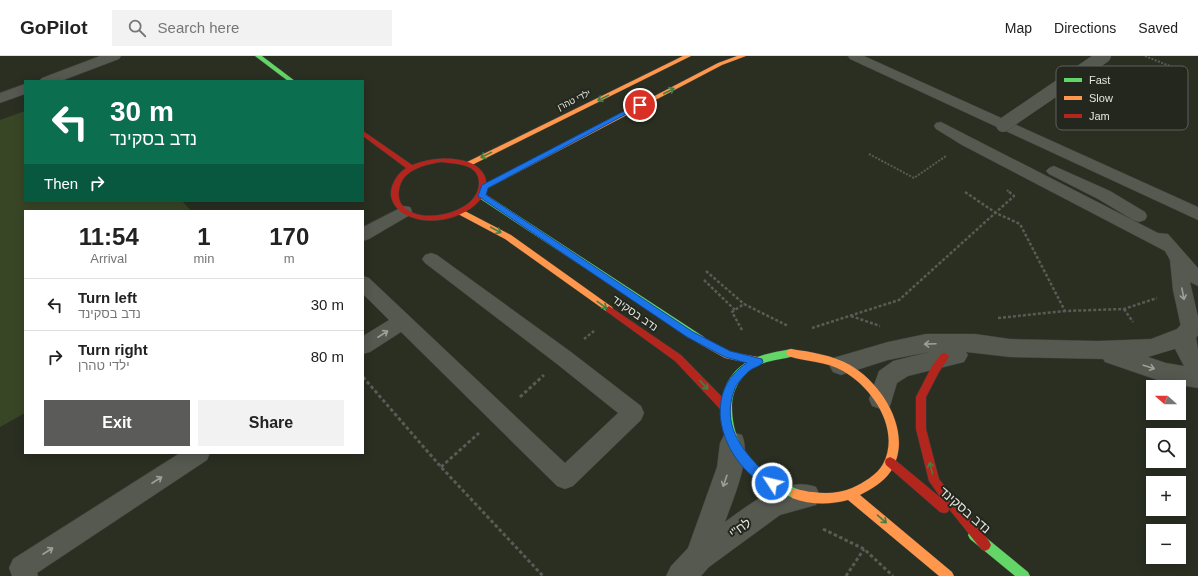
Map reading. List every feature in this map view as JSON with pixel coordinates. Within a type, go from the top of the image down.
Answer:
[{"type":"street","points":[[50,80],[114,56]]},
{"type":"street","points":[[258,56],[291,80]]},
{"type":"street","name":"ילדי טהרן","points":[[469,163],[688,56]]},
{"type":"street","points":[[485,186],[720,64],[743,56]]},
{"type":"street","points":[[0,98],[24,89]]},
{"type":"street","points":[[364,134],[411,168]]},
{"type":"street","points":[[441,160],[469,163],[478,169],[485,179],[485,186],[482,196],[474,204],[461,212],[446,217],[430,218],[415,216],[404,211],[396,203],[393,194],[396,184],[411,168],[441,160]]},
{"type":"street","name":"נדב בסקינד","points":[[482,196],[690,334],[728,355],[758,362]]},
{"type":"street","name":"נדב בסקינד","points":[[461,212],[508,237],[529,251],[613,313],[678,358],[725,407]]},
{"type":"street","points":[[841,365],[888,351],[926,343],[975,343],[1010,348],[1098,350],[1152,348],[1191,329]]},
{"type":"street","points":[[1191,329],[1184,345],[1189,357],[1198,367]]},
{"type":"street","points":[[881,399],[887,378],[901,368],[944,357],[1010,348]]},
{"type":"street","points":[[1098,350],[1166,373],[1198,378]]},
{"type":"street","points":[[791,353],[817,356],[841,365],[863,379],[881,399],[892,421],[895,444],[889,466],[874,484],[851,495],[823,499],[792,493],[763,478],[741,457],[728,432],[725,407],[731,385],[745,368],[767,357],[791,353]]},
{"type":"street","points":[[944,357],[935,369],[921,397],[921,429],[934,481],[985,545]]},
{"type":"street","name":"לח\"י","points":[[690,567],[730,467],[733,443]]},
{"type":"street","name":"נדב בסקינד","points":[[890,462],[985,545],[1024,576]]},
{"type":"street","points":[[851,495],[948,576]]},
{"type":"street","name":"לח\"י","points":[[690,567],[773,504],[806,496]]},
{"type":"lane","points":[[854,56],[1198,214]]},
{"type":"lane","points":[[1089,66],[1104,56]]},
{"type":"lane","points":[[1003,125],[1056,89]]},
{"type":"lane","points":[[941,126],[967,142],[1175,253]]},
{"type":"lane","points":[[1054,171],[1104,195],[1139,216],[1198,279]]},
{"type":"lane","points":[[364,234],[404,211]]},
{"type":"lane","points":[[1175,253],[1191,329]]},
{"type":"lane","points":[[364,284],[564,478],[633,413],[564,358],[431,258]]},
{"type":"lane","points":[[364,345],[403,321]]},
{"type":"lane","points":[[25,576],[22,568],[197,454]]},
{"type":"path","points":[[1145,56],[1171,66]]},
{"type":"path","points":[[869,154],[914,178],[967,142]]},
{"type":"path","points":[[806,330],[899,300],[1014,196],[1003,186]]},
{"type":"path","points":[[965,192],[996,212],[1020,224],[1065,311],[1124,308],[1182,290]]},
{"type":"path","points":[[706,271],[744,304],[792,329]]},
{"type":"path","points":[[704,280],[736,310]]},
{"type":"path","points":[[742,331],[732,312],[744,304]]},
{"type":"path","points":[[441,466],[613,313]]},
{"type":"path","points":[[364,378],[441,466],[543,576]]},
{"type":"path","points":[[822,528],[864,549],[894,576]]},
{"type":"path","points":[[846,576],[864,549]]},
{"type":"shaded area","points":[[0,56],[1198,56],[1198,576],[0,576]]},
{"type":"green space","points":[[24,111],[24,202],[183,202],[190,210],[24,210],[24,414],[0,427],[0,120]]},
{"type":"traffic: fast","points":[[258,56],[291,80]]},
{"type":"traffic: fast","points":[[482,196],[701,340]]},
{"type":"traffic: fast","points":[[791,353],[760,361],[750,365],[741,372],[729,391],[727,402],[727,419],[730,434],[736,448],[744,460],[767,480],[796,494]]},
{"type":"traffic: fast","points":[[974,535],[1024,576]]},
{"type":"traffic: slow","points":[[469,163],[688,56]]},
{"type":"traffic: slow","points":[[485,186],[720,64],[743,56]]},
{"type":"traffic: slow","points":[[461,212],[508,237],[609,309]]},
{"type":"traffic: slow","points":[[701,340],[728,355],[758,361]]},
{"type":"traffic: slow","points":[[791,353],[832,361],[854,373],[869,386],[881,401],[889,418],[894,435],[893,452],[887,468],[874,482],[855,492],[840,497],[818,498],[796,494]]},
{"type":"traffic: slow","points":[[851,495],[948,576]]},
{"type":"traffic: jam","points":[[364,134],[411,168]]},
{"type":"traffic: jam","points":[[441,160],[465,163],[478,170],[483,180],[483,186],[481,193],[477,198],[465,209],[447,216],[436,218],[417,217],[401,208],[395,198],[397,183],[400,177],[405,172],[419,165],[441,160]]},
{"type":"traffic: jam","points":[[609,309],[678,358],[725,407]]},
{"type":"traffic: jam","points":[[944,357],[935,369],[921,397],[921,429],[934,481],[985,545]]},
{"type":"traffic: jam","points":[[890,462],[944,508]]},
{"type":"route","points":[[640,105],[485,186],[482,196],[690,334],[728,355],[758,362],[745,368],[731,385],[725,407],[728,432],[741,457],[763,478],[772,483]]}]
